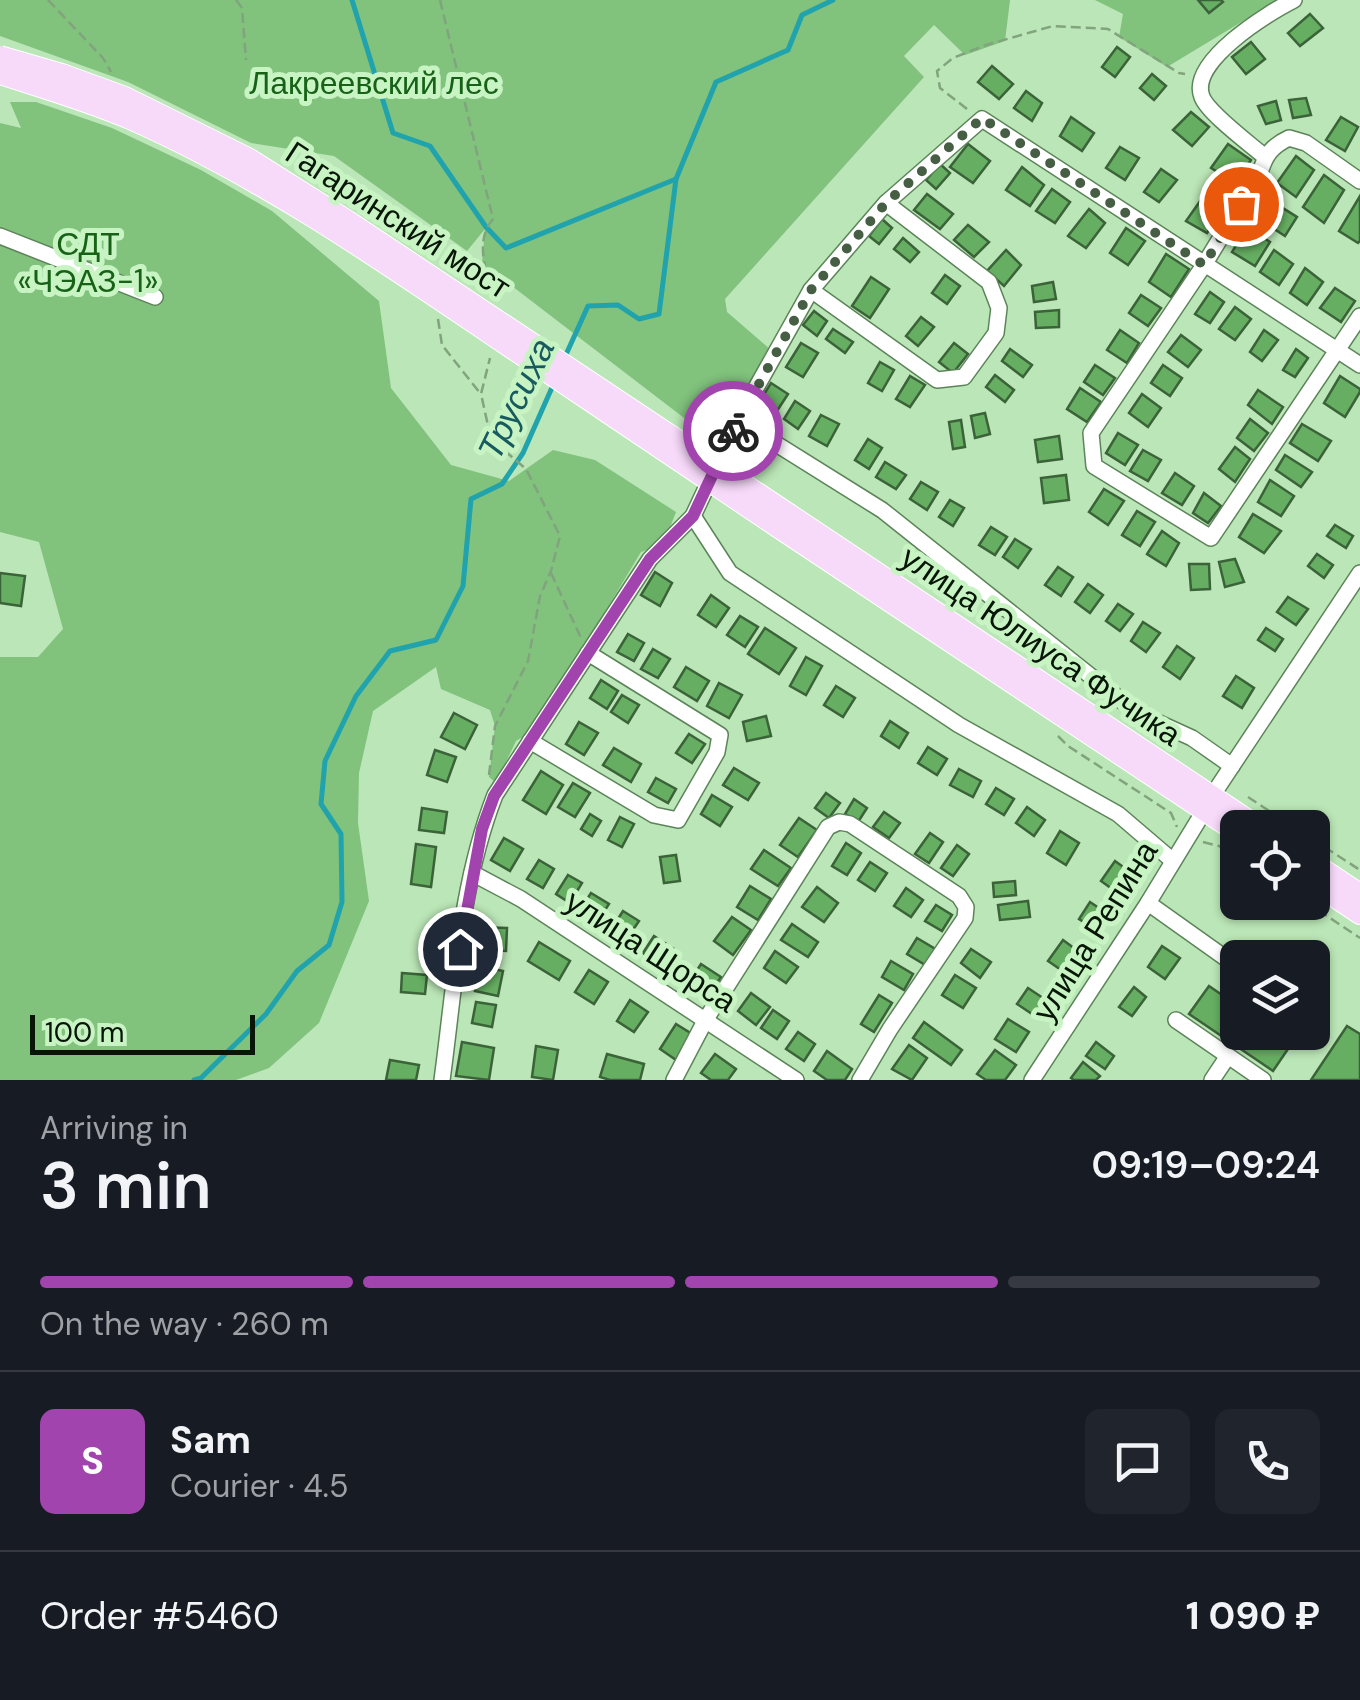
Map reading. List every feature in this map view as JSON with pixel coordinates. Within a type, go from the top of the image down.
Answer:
[{"type":"main road","name":"Гагаринский мост","points":[[0,56],[125,98],[248,158],[348,221],[784,521]]},
{"type":"main road","name":"Гагаринский мост","points":[[0,74],[128,118],[267,189],[784,521]]},
{"type":"main road","name":"улица Юлиуса Фучика","points":[[784,521],[1221,810]]},
{"type":"main road","name":"улица Юлиуса Фучика","points":[[1208,804],[1220,816]]},
{"type":"main road","points":[[1330,874],[1360,894]]},
{"type":"main road","points":[[1330,894],[1360,914]]},
{"type":"street","points":[[1265,157],[1208,106],[1200,94],[1202,78],[1214,57],[1294,0]]},
{"type":"street","points":[[442,1080],[472,873],[494,796],[650,559],[693,516],[738,420],[811,290],[886,203],[982,118],[1360,365]]},
{"type":"street","points":[[1360,181],[1306,143],[1289,138],[1275,144],[1204,265],[1091,432],[1094,466],[1211,538],[1360,316]]},
{"type":"street","points":[[811,290],[938,380],[964,377],[996,333],[1000,308],[989,282],[886,203]]},
{"type":"street","points":[[0,236],[155,297]]},
{"type":"street","points":[[738,420],[882,510],[1137,713],[1192,738],[1232,766]]},
{"type":"street","points":[[693,516],[730,573],[959,725],[1118,814],[1172,861]]},
{"type":"street","name":"улица Репина","points":[[1032,1080],[1360,573]]},
{"type":"street","points":[[530,741],[654,815],[678,820],[718,752],[720,735],[588,653]]},
{"type":"street","points":[[674,1080],[706,1019],[828,828],[839,822],[850,824],[959,896],[966,908],[965,918],[860,1080]]},
{"type":"street","name":"улица Щорса","points":[[472,873],[521,899],[796,1080]]},
{"type":"street","points":[[1148,903],[1220,955]]},
{"type":"street","points":[[1176,1020],[1262,1080]]},
{"type":"street","points":[[1212,1080],[1228,1056]]},
{"type":"path","points":[[236,0],[242,8],[246,60]]},
{"type":"path","points":[[440,0],[494,219],[486,227],[482,263]]},
{"type":"path","points":[[982,118],[940,88],[937,71],[953,58],[986,45],[1053,26],[1108,29],[1179,73],[1202,78]]},
{"type":"path","points":[[489,777],[494,726],[528,661],[540,596],[560,536],[526,469],[492,440]]},
{"type":"path","points":[[551,571],[588,653]]},
{"type":"path","points":[[1249,798],[1267,810]]},
{"type":"path","points":[[1202,841],[1220,847]]},
{"type":"path","points":[[1330,851],[1360,870]]},
{"type":"path","points":[[1330,918],[1360,938]]},
{"type":"green space","name":"Лакреевский лес","points":[[0,0],[1010,0],[1005,41],[965,55],[934,25],[904,56],[924,77],[725,299],[727,312],[771,350],[722,447],[482,263],[485,229],[467,251],[334,156],[251,143],[128,82],[0,36]]},
{"type":"green space","points":[[1095,0],[1278,0],[1167,67],[1119,37],[1123,14]]},
{"type":"green space","name":"СДТ «ЧЭАЗ-1»","points":[[10,102],[36,102],[112,128],[201,170],[272,211],[379,301],[391,388],[451,465],[509,481],[553,450],[595,460],[676,512],[663,545],[641,552],[534,730],[516,741],[496,783],[489,777],[495,726],[490,710],[441,689],[436,667],[373,711],[359,773],[358,823],[369,901],[319,1023],[269,1068],[236,1080],[0,1080],[0,657],[38,657],[63,629],[39,542],[0,532],[0,123],[21,128]]},
{"type":"building","points":[[1198,0],[1221,0],[1223,2],[1209,13]]},
{"type":"building","points":[[1310,14],[1323,28],[1300,46],[1288,33]]},
{"type":"building","points":[[1251,42],[1265,59],[1246,74],[1232,57]]},
{"type":"building","points":[[1117,47],[1130,57],[1115,77],[1102,67]]},
{"type":"building","points":[[992,66],[1013,84],[999,99],[978,82]]},
{"type":"building","points":[[1152,74],[1166,86],[1154,100],[1140,88]]},
{"type":"building","points":[[1026,91],[1042,103],[1032,121],[1014,108]]},
{"type":"building","points":[[1306,98],[1311,115],[1293,118],[1289,100]]},
{"type":"building","points":[[1276,101],[1281,120],[1266,124],[1258,106]]},
{"type":"building","points":[[1191,112],[1209,127],[1192,146],[1173,130]]},
{"type":"building","points":[[1071,117],[1094,133],[1082,151],[1060,136]]},
{"type":"building","points":[[1341,117],[1358,127],[1345,151],[1326,140]]},
{"type":"building","points":[[968,144],[990,161],[973,183],[950,167]]},
{"type":"building","points":[[1228,144],[1251,160],[1235,183],[1211,168]]},
{"type":"building","points":[[1120,147],[1139,158],[1125,180],[1106,168]]},
{"type":"building","points":[[1296,156],[1314,170],[1296,197],[1277,183]]},
{"type":"building","points":[[940,164],[950,173],[936,189],[926,180]]},
{"type":"building","points":[[1022,167],[1044,185],[1030,206],[1006,190]]},
{"type":"building","points":[[1161,169],[1177,180],[1159,202],[1144,192]]},
{"type":"building","points":[[1324,175],[1344,190],[1324,223],[1303,207]]},
{"type":"building","points":[[1052,189],[1070,202],[1055,223],[1036,211]]},
{"type":"building","points":[[927,194],[953,214],[940,229],[914,210]]},
{"type":"building","points":[[1360,196],[1360,241],[1358,243],[1339,231]]},
{"type":"building","points":[[1203,197],[1223,209],[1207,233],[1186,221]]},
{"type":"building","points":[[1267,198],[1297,217],[1285,236],[1256,217]]},
{"type":"building","points":[[1089,209],[1105,223],[1086,248],[1068,236]]},
{"type":"building","points":[[882,219],[892,228],[879,244],[869,236]]},
{"type":"building","points":[[968,225],[989,242],[974,257],[954,240]]},
{"type":"building","points":[[1247,227],[1270,242],[1255,266],[1232,252]]},
{"type":"building","points":[[1126,228],[1145,241],[1128,265],[1110,253]]},
{"type":"building","points":[[903,238],[919,252],[910,262],[894,249]]},
{"type":"building","points":[[1006,250],[1021,265],[1004,286],[987,271]]},
{"type":"building","points":[[1274,250],[1293,264],[1279,285],[1260,272]]},
{"type":"building","points":[[1166,254],[1189,269],[1171,297],[1149,282]]},
{"type":"building","points":[[1305,268],[1323,282],[1307,305],[1290,293]]},
{"type":"building","points":[[945,275],[960,286],[947,304],[932,293]]},
{"type":"building","points":[[871,277],[889,289],[870,318],[852,306]]},
{"type":"building","points":[[1053,282],[1056,299],[1034,302],[1032,286]]},
{"type":"building","points":[[1335,288],[1355,301],[1341,322],[1320,308]]},
{"type":"building","points":[[1210,292],[1224,302],[1210,323],[1195,314]]},
{"type":"building","points":[[1141,295],[1161,308],[1148,326],[1129,313]]},
{"type":"building","points":[[1235,307],[1251,319],[1235,340],[1219,329]]},
{"type":"building","points":[[1059,310],[1059,327],[1036,328],[1035,312]]},
{"type":"building","points":[[814,311],[827,321],[817,336],[803,325]]},
{"type":"building","points":[[921,317],[934,327],[918,346],[906,336]]},
{"type":"building","points":[[833,329],[853,342],[845,353],[826,339]]},
{"type":"building","points":[[1120,330],[1139,343],[1127,363],[1107,350]]},
{"type":"building","points":[[1264,330],[1278,340],[1262,361],[1250,352]]},
{"type":"building","points":[[1181,335],[1201,350],[1188,367],[1168,352]]},
{"type":"building","points":[[801,343],[818,353],[803,377],[786,367]]},
{"type":"building","points":[[954,343],[968,354],[953,373],[939,362]]},
{"type":"building","points":[[1010,349],[1032,365],[1023,377],[1002,361]]},
{"type":"building","points":[[1296,349],[1308,358],[1295,377],[1283,370]]},
{"type":"building","points":[[880,362],[894,370],[882,391],[868,383]]},
{"type":"building","points":[[1095,365],[1115,378],[1103,395],[1084,382]]},
{"type":"building","points":[[1163,365],[1182,378],[1170,396],[1151,383]]},
{"type":"building","points":[[995,375],[1014,390],[1005,402],[986,387]]},
{"type":"building","points":[[910,376],[925,385],[910,407],[896,399]]},
{"type":"building","points":[[1340,376],[1360,389],[1345,417],[1324,403]]},
{"type":"building","points":[[771,383],[788,394],[775,414],[758,404]]},
{"type":"building","points":[[1080,388],[1101,402],[1087,422],[1067,409]]},
{"type":"building","points":[[1258,390],[1283,407],[1272,424],[1248,405]]},
{"type":"building","points":[[1142,394],[1161,408],[1148,427],[1129,413]]},
{"type":"building","points":[[795,401],[810,411],[798,429],[784,419]]},
{"type":"building","points":[[985,413],[990,434],[975,438],[971,416]]},
{"type":"building","points":[[821,415],[839,424],[827,446],[809,436]]},
{"type":"building","points":[[1250,419],[1268,433],[1254,451],[1237,438]]},
{"type":"building","points":[[961,420],[965,447],[953,449],[949,422]]},
{"type":"building","points":[[1302,424],[1331,441],[1318,461],[1290,443]]},
{"type":"building","points":[[1118,433],[1138,445],[1125,465],[1106,453]]},
{"type":"building","points":[[1059,436],[1062,459],[1038,462],[1035,440]]},
{"type":"building","points":[[868,439],[882,448],[869,469],[855,460]]},
{"type":"building","points":[[1235,447],[1250,459],[1235,482],[1219,469]]},
{"type":"building","points":[[1143,450],[1161,460],[1148,481],[1130,471]]},
{"type":"building","points":[[1285,455],[1312,472],[1301,487],[1276,470]]},
{"type":"building","points":[[885,462],[906,475],[896,489],[876,477]]},
{"type":"building","points":[[1175,473],[1194,486],[1182,505],[1162,493]]},
{"type":"building","points":[[1066,475],[1069,500],[1044,503],[1041,478]]},
{"type":"building","points":[[1270,480],[1294,496],[1281,516],[1258,502]]},
{"type":"building","points":[[921,482],[938,492],[927,510],[910,499]]},
{"type":"building","points":[[1104,489],[1124,501],[1108,525],[1089,512]]},
{"type":"building","points":[[1204,493],[1221,506],[1208,523],[1193,513]]},
{"type":"building","points":[[950,500],[964,508],[953,526],[939,517]]},
{"type":"building","points":[[1137,511],[1155,522],[1140,546],[1122,535]]},
{"type":"building","points":[[1253,514],[1281,531],[1264,553],[1239,537]]},
{"type":"building","points":[[1335,525],[1353,536],[1346,548],[1327,536]]},
{"type":"building","points":[[991,527],[1007,537],[995,555],[979,545]]},
{"type":"building","points":[[1162,531],[1179,543],[1166,566],[1147,554]]},
{"type":"building","points":[[1015,539],[1031,549],[1018,568],[1003,557]]},
{"type":"building","points":[[1317,554],[1333,565],[1324,578],[1308,566]]},
{"type":"building","points":[[1235,559],[1244,582],[1225,587],[1219,562]]},
{"type":"building","points":[[1189,564],[1209,564],[1210,589],[1191,590]]},
{"type":"building","points":[[1058,567],[1073,577],[1061,596],[1045,585]]},
{"type":"building","points":[[655,572],[672,583],[660,606],[641,595]]},
{"type":"building","points":[[0,573],[25,576],[21,606],[0,603]]},
{"type":"building","points":[[1088,584],[1103,595],[1090,613],[1075,602]]},
{"type":"building","points":[[711,595],[729,608],[716,627],[698,615]]},
{"type":"building","points":[[1288,597],[1308,609],[1296,625],[1277,612]]},
{"type":"building","points":[[1118,604],[1133,614],[1120,631],[1106,621]]},
{"type":"building","points":[[740,616],[758,627],[745,647],[727,635]]},
{"type":"building","points":[[1143,622],[1160,633],[1146,652],[1131,641]]},
{"type":"building","points":[[765,628],[796,648],[779,674],[748,654]]},
{"type":"building","points":[[1266,628],[1283,639],[1275,651],[1258,640]]},
{"type":"building","points":[[628,634],[644,643],[634,661],[617,652]]},
{"type":"building","points":[[1177,646],[1194,658],[1180,679],[1163,667]]},
{"type":"building","points":[[653,649],[670,659],[658,678],[641,669]]},
{"type":"building","points":[[806,657],[822,666],[806,695],[790,686]]},
{"type":"building","points":[[686,667],[709,681],[697,701],[674,687]]},
{"type":"building","points":[[1236,676],[1254,688],[1242,708],[1223,696]]},
{"type":"building","points":[[601,680],[618,691],[607,709],[590,698]]},
{"type":"building","points":[[719,683],[742,695],[729,718],[707,706]]},
{"type":"building","points":[[836,686],[855,698],[843,717],[824,705]]},
{"type":"building","points":[[622,695],[639,705],[628,723],[611,712]]},
{"type":"building","points":[[454,713],[477,725],[465,749],[441,737]]},
{"type":"building","points":[[766,716],[771,736],[747,741],[743,722]]},
{"type":"building","points":[[890,721],[908,733],[899,748],[881,736]]},
{"type":"building","points":[[579,722],[598,733],[584,755],[566,744]]},
{"type":"building","points":[[689,734],[705,744],[692,763],[676,753]]},
{"type":"building","points":[[928,747],[947,759],[937,775],[918,763]]},
{"type":"building","points":[[614,748],[641,764],[631,782],[603,765]]},
{"type":"building","points":[[435,750],[456,757],[447,782],[427,775]]},
{"type":"building","points":[[734,768],[759,783],[748,800],[723,785]]},
{"type":"building","points":[[959,769],[981,781],[973,797],[950,785]]},
{"type":"building","points":[[541,771],[563,785],[546,814],[523,800]]},
{"type":"building","points":[[656,778],[676,789],[668,803],[648,792]]},
{"type":"building","points":[[573,783],[590,793],[575,817],[558,807]]},
{"type":"building","points":[[996,788],[1014,799],[1004,815],[986,804]]},
{"type":"building","points":[[826,793],[840,803],[829,818],[815,808]]},
{"type":"building","points":[[712,795],[732,807],[720,826],[701,814]]},
{"type":"building","points":[[854,799],[867,808],[858,822],[845,814]]},
{"type":"building","points":[[1027,807],[1045,820],[1034,836],[1016,823]]},
{"type":"building","points":[[422,808],[447,812],[444,833],[419,830]]},
{"type":"building","points":[[884,812],[900,823],[889,838],[873,827]]},
{"type":"building","points":[[590,814],[601,821],[592,836],[581,829]]},
{"type":"building","points":[[620,817],[634,824],[622,847],[608,840]]},
{"type":"building","points":[[799,818],[817,830],[798,857],[780,845]]},
{"type":"building","points":[[1060,831],[1079,843],[1066,865],[1047,853]]},
{"type":"building","points":[[930,833],[943,842],[929,863],[915,854]]},
{"type":"building","points":[[504,838],[523,849],[510,871],[491,860]]},
{"type":"building","points":[[846,843],[861,853],[847,875],[832,866]]},
{"type":"building","points":[[416,844],[436,847],[431,887],[411,884]]},
{"type":"building","points":[[957,845],[969,854],[953,876],[941,868]]},
{"type":"building","points":[[764,850],[791,868],[778,886],[751,869]]},
{"type":"building","points":[[676,855],[680,881],[664,883],[660,857]]},
{"type":"building","points":[[539,860],[554,869],[543,888],[527,879]]},
{"type":"building","points":[[1115,861],[1133,874],[1119,894],[1101,881]]},
{"type":"building","points":[[870,862],[887,873],[875,891],[858,880]]},
{"type":"building","points":[[568,875],[582,883],[570,903],[556,894]]},
{"type":"building","points":[[1015,881],[1016,895],[994,897],[993,883]]},
{"type":"building","points":[[750,886],[771,899],[758,920],[737,907]]},
{"type":"building","points":[[817,887],[838,903],[824,922],[802,907]]},
{"type":"building","points":[[906,888],[923,900],[911,917],[894,906]]},
{"type":"building","points":[[591,893],[609,904],[596,924],[578,913]]},
{"type":"building","points":[[1028,901],[1030,917],[1000,920],[998,905]]},
{"type":"building","points":[[1090,902],[1108,914],[1097,930],[1079,919]]},
{"type":"building","points":[[936,905],[952,915],[942,931],[925,921]]},
{"type":"building","points":[[623,911],[639,921],[626,940],[611,930]]},
{"type":"building","points":[[732,917],[751,930],[733,955],[714,941]]},
{"type":"building","points":[[792,924],[818,942],[808,957],[781,940]]},
{"type":"building","points":[[473,927],[507,928],[506,951],[472,949]]},
{"type":"building","points":[[654,936],[673,948],[661,966],[643,953]]},
{"type":"building","points":[[917,938],[937,950],[927,966],[907,954]]},
{"type":"building","points":[[1063,940],[1082,954],[1067,974],[1048,961]]},
{"type":"building","points":[[539,942],[570,961],[559,980],[528,961]]},
{"type":"building","points":[[1162,946],[1180,958],[1165,979],[1148,967]]},
{"type":"building","points":[[971,949],[991,962],[980,978],[961,963]]},
{"type":"building","points":[[775,951],[798,967],[786,983],[764,968]]},
{"type":"building","points":[[891,961],[913,974],[904,990],[882,977]]},
{"type":"building","points":[[701,964],[721,977],[707,997],[688,984]]},
{"type":"building","points":[[480,966],[503,971],[498,996],[475,991]]},
{"type":"building","points":[[589,970],[608,982],[594,1004],[575,992]]},
{"type":"building","points":[[402,973],[427,975],[425,994],[401,992]]},
{"type":"building","points":[[955,975],[976,988],[963,1008],[942,995]]},
{"type":"building","points":[[1209,986],[1220,994],[1220,1035],[1189,1014]]},
{"type":"building","points":[[1134,987],[1146,997],[1132,1016],[1119,1007]]},
{"type":"building","points":[[1028,988],[1049,1002],[1038,1018],[1017,1004]]},
{"type":"building","points":[[751,993],[770,1007],[756,1025],[738,1011]]},
{"type":"building","points":[[879,995],[892,1003],[874,1032],[861,1024]]},
{"type":"building","points":[[630,1000],[648,1012],[634,1032],[617,1021]]},
{"type":"building","points":[[476,1002],[496,1005],[492,1027],[472,1023]]},
{"type":"building","points":[[773,1010],[789,1021],[777,1039],[761,1028]]},
{"type":"building","points":[[1008,1019],[1029,1032],[1016,1052],[995,1039]]},
{"type":"building","points":[[924,1022],[962,1050],[951,1065],[913,1038]]},
{"type":"building","points":[[676,1024],[692,1034],[676,1060],[660,1049]]},
{"type":"building","points":[[1347,1026],[1360,1034],[1360,1080],[1311,1080]]},
{"type":"building","points":[[798,1032],[815,1044],[804,1061],[786,1049]]},
{"type":"building","points":[[462,1042],[494,1048],[489,1080],[456,1076]]},
{"type":"building","points":[[1096,1042],[1114,1056],[1105,1069],[1086,1056]]},
{"type":"building","points":[[909,1045],[927,1058],[912,1080],[892,1069]]},
{"type":"building","points":[[536,1046],[558,1050],[553,1080],[532,1077]]},
{"type":"building","points":[[995,1050],[1016,1065],[1005,1080],[986,1080],[977,1074]]},
{"type":"building","points":[[1242,1050],[1287,1050],[1273,1071]]},
{"type":"building","points":[[827,1051],[852,1069],[845,1080],[827,1080],[814,1071]]},
{"type":"building","points":[[607,1054],[644,1064],[640,1080],[600,1077]]},
{"type":"building","points":[[715,1054],[736,1069],[728,1080],[711,1080],[701,1073]]},
{"type":"building","points":[[390,1060],[419,1065],[416,1080],[386,1080]]},
{"type":"building","points":[[1083,1062],[1100,1076],[1096,1080],[1071,1078]]},
{"type":"waterway","points":[[352,0],[393,133],[430,146],[486,227],[506,248],[676,179]]},
{"type":"waterway","name":"Трусиха","points":[[564,359],[588,306],[618,305],[639,319],[659,314],[676,179],[716,82],[788,50],[802,15],[833,0]]},
{"type":"waterway","name":"Трусиха","points":[[194,1080],[201,1078],[266,1014],[297,971],[329,945],[342,902],[341,834],[321,804],[325,761],[356,696],[390,651],[436,640],[463,586],[471,499],[502,484],[523,453],[554,383]]},
{"type":"way so far","points":[[733,431],[811,290],[886,203],[982,118],[1204,265],[1241,204]]},
{"type":"route","points":[[460,949],[482,829],[494,796],[650,559],[693,516],[733,431]]}]
